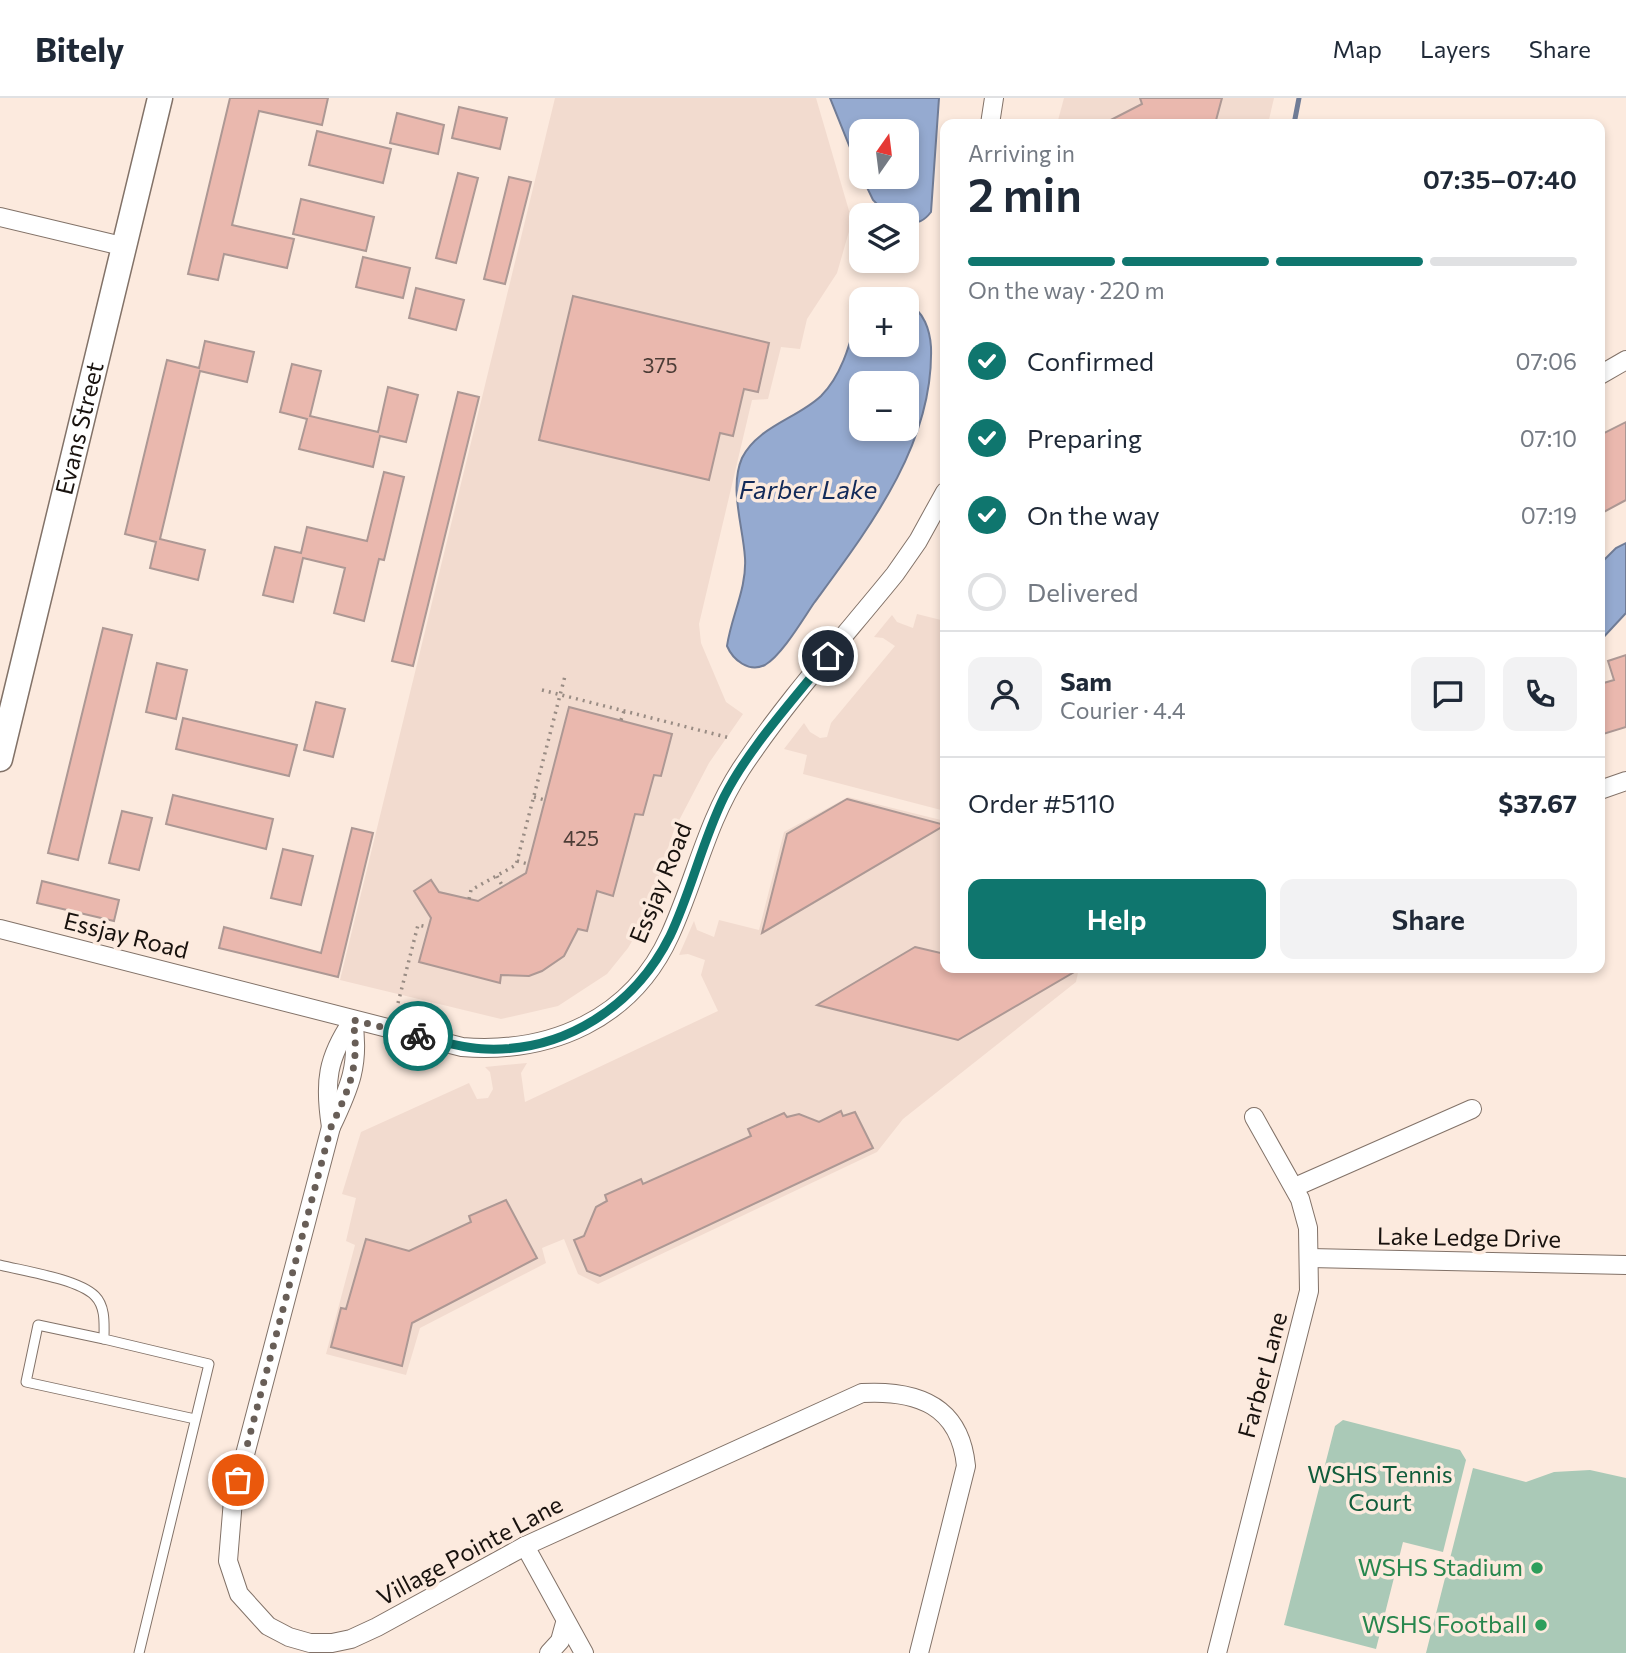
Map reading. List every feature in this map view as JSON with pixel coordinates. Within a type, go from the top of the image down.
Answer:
[{"type":"street","name":"Evans Street","points":[[0,759],[160,98]]},
{"type":"street","points":[[991,119],[994,98]]},
{"type":"street","points":[[0,217],[126,247]]},
{"type":"street","points":[[1605,372],[1626,360]]},
{"type":"street","name":"Essjay Road","points":[[0,929],[462,1047],[502,1049],[551,1041],[573,1032],[614,1006],[648,972],[666,944],[704,840],[742,768],[895,574],[918,541],[940,501]]},
{"type":"street","points":[[1605,788],[1626,781]]},
{"type":"street","name":"Village Pointe Lane","points":[[353,1020],[358,1051],[347,1094],[331,1127],[233,1500],[228,1560],[239,1594],[268,1626],[289,1637],[310,1643],[351,1640],[526,1546],[862,1393],[882,1392],[918,1398],[948,1417],[959,1433],[966,1466],[919,1653]]},
{"type":"street","points":[[1295,1187],[1472,1109]]},
{"type":"street","name":"Farber Lane","points":[[1217,1653],[1297,1349],[1309,1291],[1308,1228],[1295,1187],[1254,1117]]},
{"type":"street","name":"Lake Ledge Drive","points":[[1310,1258],[1626,1265]]},
{"type":"street","points":[[526,1546],[565,1623],[584,1653]]},
{"type":"street","points":[[549,1653],[560,1641],[565,1623]]},
{"type":"lane","points":[[0,1265],[74,1284],[95,1296],[104,1314],[104,1339]]},
{"type":"lane","points":[[139,1653],[195,1419],[208,1364],[38,1325],[26,1382],[195,1419]]},
{"type":"path","points":[[469,899],[471,890],[516,865],[565,676]]},
{"type":"path","points":[[542,690],[730,738]]},
{"type":"path","points":[[621,720],[624,711]]},
{"type":"path","points":[[534,797],[545,800]]},
{"type":"path","points":[[517,861],[528,863]]},
{"type":"path","points":[[496,876],[503,887]]},
{"type":"path","points":[[398,1003],[418,925],[428,927]]},
{"type":"shaded area","points":[[555,98],[816,98],[849,211],[849,231],[837,273],[807,319],[800,349],[781,347],[768,399],[752,400],[699,624],[701,643],[726,702],[743,714],[709,763],[674,830],[644,921],[628,948],[607,974],[558,1006],[501,1019],[340,980]]},
{"type":"shaded area","points":[[1064,98],[1274,98],[1269,119],[1058,119]]},
{"type":"shaded area","points":[[917,614],[940,620],[940,810],[803,774],[807,755],[784,749],[804,723],[810,732],[820,738],[827,737],[831,723],[895,646],[883,638],[874,637],[892,615],[897,622],[913,628]]},
{"type":"shaded area","points":[[848,797],[940,820],[940,973],[1078,973],[1076,982],[903,1119],[877,1152],[598,1284],[578,1274],[564,1239],[542,1248],[546,1263],[420,1328],[406,1375],[326,1354],[355,1245],[346,1241],[356,1198],[342,1194],[361,1132],[469,1083],[477,1099],[488,1098],[493,1089],[490,1072],[485,1067],[527,1063],[521,1073],[525,1102],[718,1011],[701,975],[705,960],[688,954],[679,955],[694,921],[697,930],[714,937],[719,920],[759,930],[784,832]]},
{"type":"green space","name":"WSHS Tennis Court","points":[[1343,1420],[1460,1450],[1466,1460],[1443,1552],[1403,1542],[1376,1649],[1284,1625],[1335,1426]]},
{"type":"green space","name":"WSHS Stadium","points":[[1473,1468],[1526,1482],[1554,1472],[1590,1470],[1626,1478],[1626,1653],[1426,1653]]},
{"type":"water","points":[[830,98],[939,98],[931,212],[926,218],[919,222],[919,203],[876,203],[868,189],[919,189],[919,119],[849,119],[849,145]]},
{"type":"water","name":"Farber Lake","points":[[919,312],[922,316],[931,347],[929,383],[919,426],[919,371],[849,371],[849,441],[914,441],[910,451],[876,515],[792,636],[765,665],[748,666],[737,660],[727,646],[745,569],[737,494],[738,470],[742,458],[757,438],[812,404],[829,386],[849,345],[849,357],[919,357]]},
{"type":"water","points":[[1626,543],[1626,613],[1605,636],[1605,559]]},
{"type":"building","points":[[230,98],[328,98],[322,125],[259,111],[232,225],[294,239],[287,268],[224,254],[218,280],[188,274]]},
{"type":"building","points":[[1140,98],[1222,98],[1216,119],[1113,119],[1142,104]]},
{"type":"building","points":[[459,107],[507,118],[500,149],[452,138]]},
{"type":"building","points":[[397,113],[444,125],[438,154],[390,143]]},
{"type":"building","points":[[317,131],[391,149],[383,183],[309,165]]},
{"type":"building","points":[[458,173],[478,178],[456,263],[436,258]]},
{"type":"building","points":[[509,177],[531,182],[505,284],[484,279]]},
{"type":"building","points":[[301,199],[374,217],[366,251],[293,234]]},
{"type":"building","points":[[363,257],[410,268],[403,298],[356,287]]},
{"type":"building","points":[[416,288],[464,300],[456,330],[409,318]]},
{"type":"building","points":[[573,296],[769,343],[758,392],[744,389],[733,436],[720,433],[709,480],[539,440]]},
{"type":"building","points":[[205,341],[254,352],[247,382],[200,371],[160,539],[205,550],[198,580],[150,568],[156,542],[125,534],[167,360],[199,368]]},
{"type":"building","points":[[292,364],[321,371],[310,416],[378,432],[388,387],[418,395],[406,442],[380,436],[373,467],[299,449],[307,419],[280,412]]},
{"type":"building","points":[[458,392],[479,397],[413,666],[392,661]]},
{"type":"building","points":[[1626,422],[1626,500],[1605,511],[1605,432]]},
{"type":"building","points":[[384,472],[404,477],[384,560],[379,559],[364,621],[334,613],[345,568],[303,558],[293,602],[263,595],[275,547],[301,553],[307,527],[367,541]]},
{"type":"building","points":[[103,628],[132,635],[78,860],[48,853]]},
{"type":"building","points":[[1626,655],[1626,727],[1605,733],[1605,683],[1614,680],[1608,661]]},
{"type":"building","points":[[157,663],[187,670],[176,719],[146,712]]},
{"type":"building","points":[[316,702],[345,709],[333,757],[304,750]]},
{"type":"building","points":[[569,707],[672,734],[661,776],[654,775],[643,815],[635,814],[613,896],[597,891],[587,931],[578,929],[564,956],[542,971],[529,976],[501,975],[500,983],[419,962],[431,918],[414,891],[431,880],[439,892],[478,901],[526,873]]},
{"type":"building","points":[[183,718],[297,745],[289,776],[176,749]]},
{"type":"building","points":[[173,795],[273,819],[266,849],[166,824]]},
{"type":"building","points":[[847,799],[940,824],[940,828],[762,933],[787,834]]},
{"type":"building","points":[[122,811],[152,818],[139,870],[109,863]]},
{"type":"building","points":[[352,828],[373,833],[338,977],[219,948],[224,927],[321,953]]},
{"type":"building","points":[[283,849],[313,856],[301,905],[271,898]]},
{"type":"building","points":[[42,881],[119,900],[114,921],[37,903]]},
{"type":"building","points":[[915,947],[940,953],[940,973],[1072,973],[958,1040],[817,1005]]},
{"type":"building","points":[[841,1111],[843,1116],[855,1112],[873,1148],[600,1276],[587,1271],[574,1240],[584,1236],[596,1207],[607,1201],[605,1195],[641,1179],[643,1184],[751,1136],[748,1129],[784,1113],[787,1117],[799,1114],[819,1122]]},
{"type":"building","points":[[506,1200],[537,1258],[412,1323],[402,1366],[331,1347],[341,1308],[346,1309],[366,1239],[409,1251],[471,1222],[469,1216]]},
{"type":"waterway","points":[[1295,119],[1299,98]]},
{"type":"way so far","points":[[238,1480],[331,1127],[347,1094],[358,1051],[353,1020],[418,1036]]},
{"type":"place","name":"WSHS Stadium","points":[[1537,1568]]},
{"type":"place","name":"WSHS Football","points":[[1541,1625]]},
{"type":"route","points":[[418,1036],[462,1047],[485,1049],[522,1047],[551,1041],[596,1020],[634,989],[655,964],[671,934],[704,840],[726,794],[742,768],[828,656]]}]
